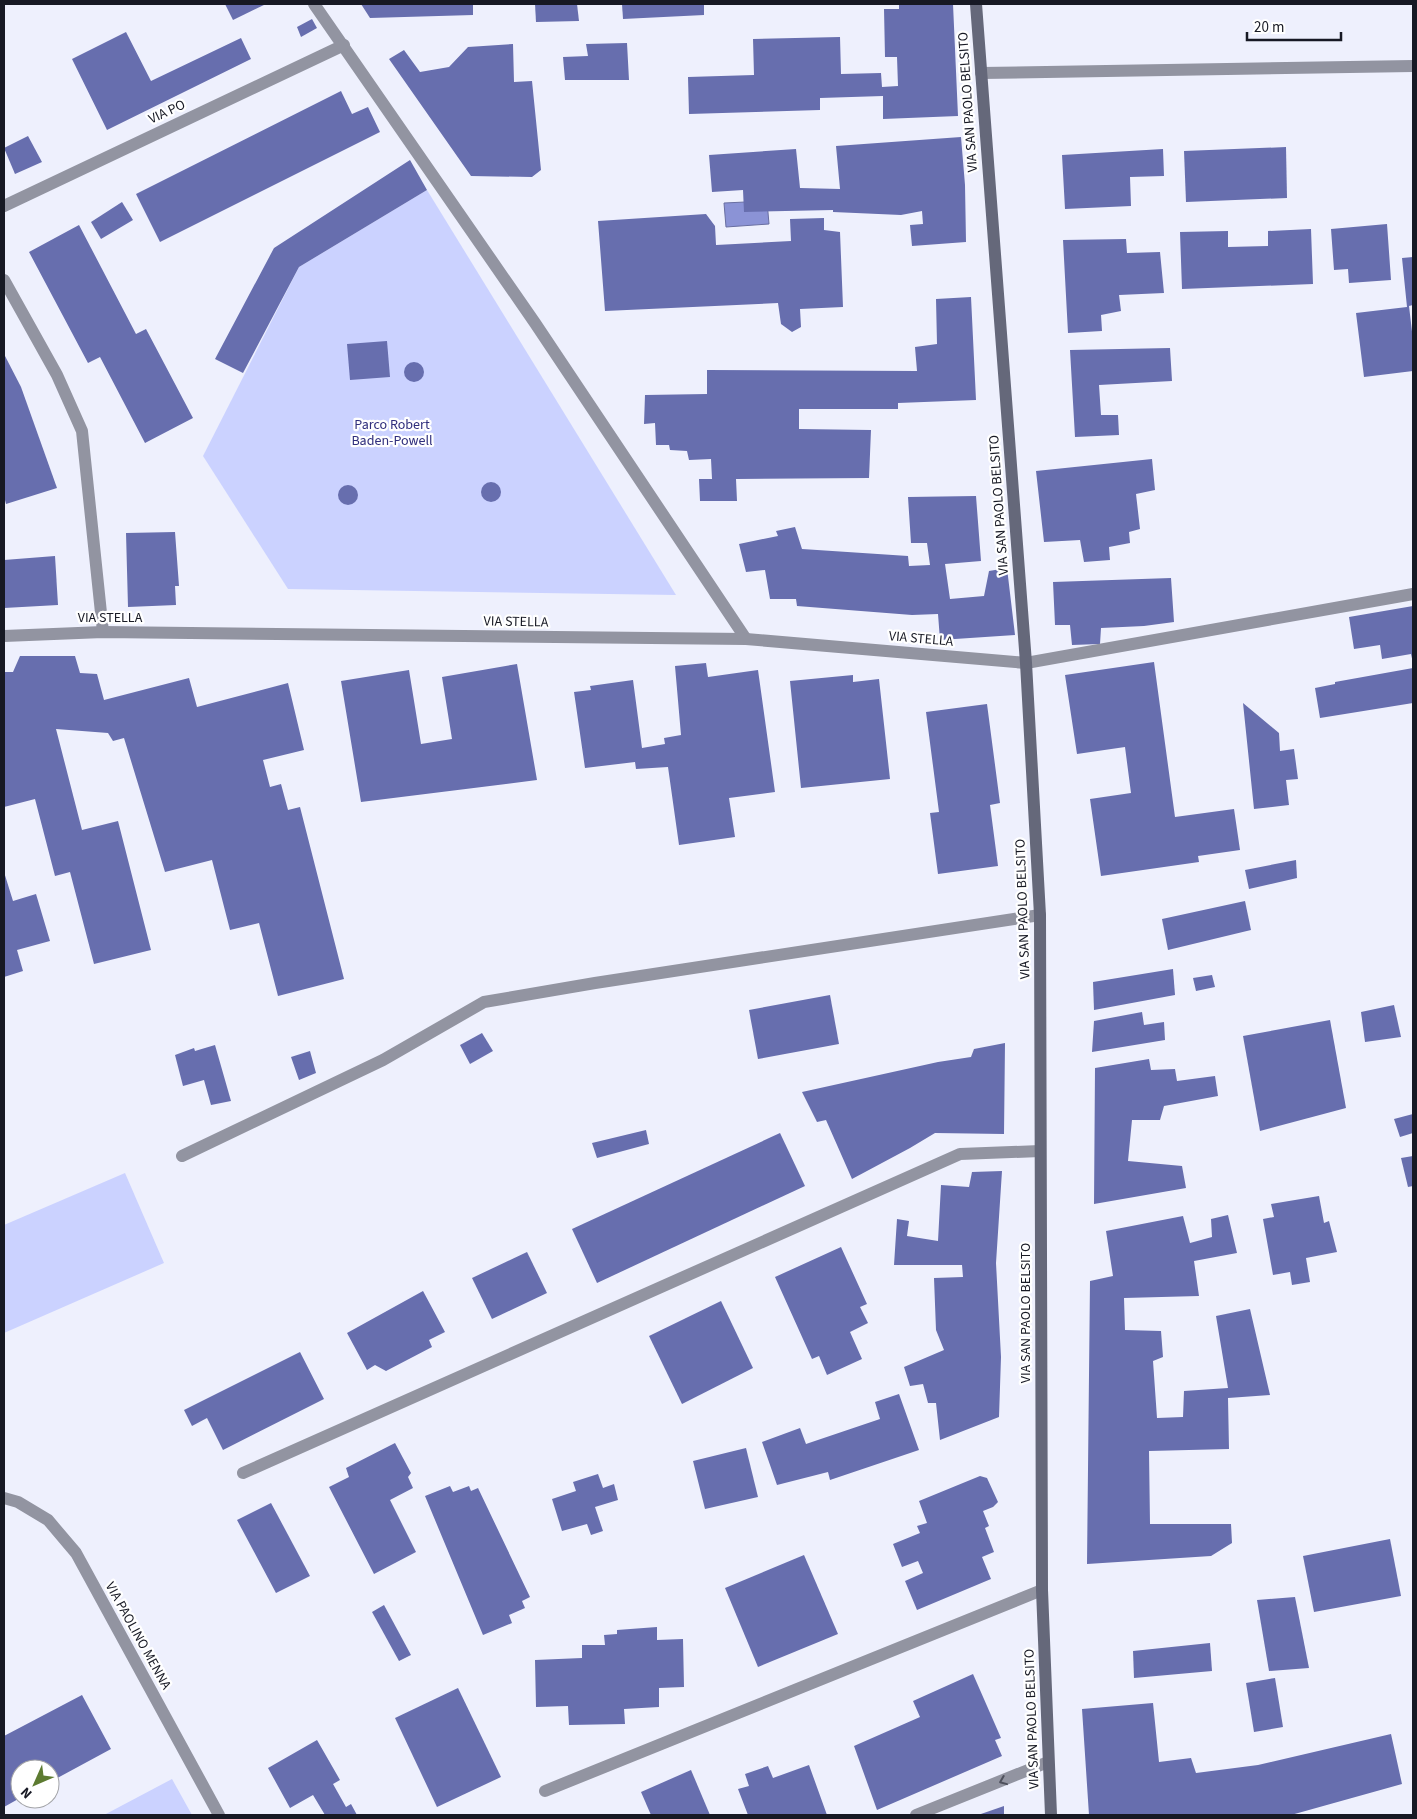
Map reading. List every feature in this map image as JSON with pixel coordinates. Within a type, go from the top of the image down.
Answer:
[{"type":"main road","name":"VIA SAN PAOLO BELSITO","points":[[976,4],[1026,663],[1040,915],[1042,1590],[1050,1815]]},
{"type":"street","points":[[314,4],[535,323],[746,639]]},
{"type":"street","name":"VIA PO","points":[[4,206],[344,45]]},
{"type":"street","points":[[981,73],[1413,66]]},
{"type":"street","points":[[4,280],[58,375],[82,431],[103,632]]},
{"type":"street","name":"VIA STELLA","points":[[4,636],[103,632],[746,639],[1026,663],[1413,594]]},
{"type":"street","points":[[182,1156],[383,1060],[484,1002],[595,983],[1040,915]]},
{"type":"street","points":[[243,1473],[960,1154],[1040,1150]]},
{"type":"street","name":"VIA PAOLINO MENNA","points":[[4,1498],[18,1502],[48,1520],[76,1553],[219,1815]]},
{"type":"street","points":[[545,1792],[1042,1590]]},
{"type":"street","points":[[916,1815],[1048,1762]]},
{"type":"green space","name":"Parco Robert Baden-Powell","points":[[427,190],[676,595],[288,589],[203,456],[299,267]]},
{"type":"green space","points":[[125,1173],[164,1263],[4,1333],[4,1225]]},
{"type":"green space","points":[[172,1779],[192,1815],[104,1815]]},
{"type":"shaded area","points":[[767,201],[769,224],[726,227],[724,203]]},
{"type":"building","points":[[225,4],[266,4],[233,20]]},
{"type":"building","points":[[361,4],[473,4],[473,15],[370,18]]},
{"type":"building","points":[[535,4],[577,4],[579,21],[536,22]]},
{"type":"building","points":[[622,4],[704,4],[704,15],[623,19]]},
{"type":"building","points":[[899,4],[953,4],[958,116],[883,119],[883,96],[820,98],[820,110],[689,114],[688,77],[754,75],[753,39],[840,37],[841,74],[881,73],[882,87],[898,86],[897,57],[885,57],[884,9],[899,9]]},
{"type":"building","points":[[312,19],[317,28],[301,37],[297,27]]},
{"type":"building","points":[[126,32],[151,81],[241,38],[251,59],[107,130],[72,59]]},
{"type":"building","points":[[627,43],[629,80],[565,80],[563,57],[588,56],[586,44]]},
{"type":"building","points":[[513,44],[514,82],[532,81],[541,170],[532,177],[471,176],[389,59],[404,50],[420,72],[449,67],[468,47]]},
{"type":"building","points":[[341,91],[352,114],[368,107],[380,132],[160,242],[136,194]]},
{"type":"building","points":[[28,136],[42,162],[15,174],[4,148]]},
{"type":"building","points":[[961,137],[965,185],[966,242],[912,246],[910,225],[923,224],[922,211],[901,215],[833,212],[833,210],[744,212],[743,190],[712,192],[709,155],[796,149],[800,188],[840,189],[836,146]]},
{"type":"building","points":[[1286,147],[1287,198],[1186,202],[1184,151]]},
{"type":"building","points":[[1163,149],[1164,176],[1130,177],[1131,206],[1065,209],[1062,155]]},
{"type":"building","points":[[410,160],[427,190],[299,267],[243,373],[215,359],[274,248]]},
{"type":"building","points":[[122,202],[133,220],[101,239],[91,222]]},
{"type":"building","points":[[706,214],[715,226],[716,245],[791,241],[790,219],[824,218],[824,230],[840,232],[843,307],[800,309],[801,327],[792,332],[781,324],[778,303],[605,311],[598,221]]},
{"type":"building","points":[[1387,224],[1391,280],[1349,283],[1348,269],[1334,270],[1331,229]]},
{"type":"building","points":[[79,225],[136,334],[146,329],[193,418],[145,443],[100,357],[88,363],[29,252]]},
{"type":"building","points":[[1311,229],[1313,284],[1182,289],[1180,232],[1228,231],[1228,247],[1268,246],[1268,231]]},
{"type":"building","points":[[1126,239],[1127,253],[1160,252],[1164,293],[1119,295],[1121,311],[1101,315],[1102,331],[1068,333],[1063,240]]},
{"type":"building","points":[[1413,257],[1413,305],[1409,306],[1413,340],[1413,371],[1364,377],[1356,313],[1407,307],[1402,258]]},
{"type":"building","points":[[971,297],[976,400],[898,403],[898,409],[799,409],[799,429],[871,430],[869,478],[736,479],[737,501],[700,501],[699,479],[712,479],[711,459],[689,460],[687,451],[670,450],[669,445],[656,445],[655,423],[644,424],[645,395],[707,394],[707,370],[917,371],[915,347],[937,344],[936,299]]},
{"type":"building","points":[[387,341],[390,377],[350,380],[347,344]]},
{"type":"building","points":[[1170,348],[1172,381],[1099,385],[1101,415],[1118,415],[1119,435],[1075,437],[1070,350]]},
{"type":"building","points":[[4,354],[21,387],[57,488],[6,504],[4,496]]},
{"type":"building","points":[[414,362],[421,365],[424,372],[421,379],[414,382],[407,379],[404,372],[407,365]]},
{"type":"building","points":[[1152,459],[1155,490],[1136,494],[1140,529],[1129,532],[1130,543],[1109,547],[1110,560],[1084,562],[1080,540],[1044,542],[1036,471]]},
{"type":"building","points":[[491,482],[498,485],[501,492],[498,499],[491,502],[484,499],[481,492],[484,485]]},
{"type":"building","points":[[348,485],[355,488],[358,495],[355,502],[348,505],[341,502],[338,495],[341,488]]},
{"type":"building","points":[[976,496],[981,561],[945,564],[950,599],[984,596],[989,571],[1007,568],[1015,635],[940,640],[938,614],[912,615],[797,606],[796,599],[770,599],[765,570],[746,572],[739,544],[778,536],[776,531],[795,527],[802,549],[908,556],[909,566],[930,565],[927,543],[911,543],[908,497]]},
{"type":"building","points":[[175,532],[179,586],[175,586],[176,605],[128,607],[126,533]]},
{"type":"building","points":[[55,556],[58,605],[4,608],[4,560]]},
{"type":"building","points":[[1171,578],[1174,622],[1144,626],[1101,628],[1100,644],[1072,645],[1070,625],[1055,625],[1053,582]]},
{"type":"building","points":[[1413,606],[1413,663],[1411,654],[1382,659],[1380,645],[1354,649],[1349,617]]},
{"type":"building","points":[[20,656],[75,656],[80,673],[97,674],[104,700],[189,678],[197,707],[288,683],[304,750],[263,760],[270,787],[281,784],[288,810],[300,807],[344,979],[278,996],[259,923],[230,930],[212,860],[165,872],[124,738],[113,741],[108,733],[56,729],[82,830],[118,821],[151,950],[94,964],[70,872],[55,876],[35,799],[4,807],[4,672],[13,672]]},
{"type":"building","points":[[1154,662],[1175,817],[1234,809],[1240,850],[1198,856],[1199,862],[1101,876],[1090,799],[1131,793],[1125,747],[1077,754],[1065,675]]},
{"type":"building","points":[[706,663],[708,677],[758,670],[775,792],[729,798],[735,837],[679,845],[668,767],[636,769],[635,762],[585,768],[574,692],[591,690],[590,686],[633,680],[642,748],[665,744],[664,738],[681,735],[675,666]]},
{"type":"building","points":[[517,664],[537,780],[361,802],[341,681],[409,670],[421,744],[452,739],[442,677]]},
{"type":"building","points":[[1413,668],[1413,703],[1320,718],[1315,688],[1335,684],[1335,682]]},
{"type":"building","points":[[853,675],[853,682],[879,679],[890,779],[801,788],[790,681]]},
{"type":"building","points":[[1243,703],[1279,733],[1280,751],[1294,749],[1298,779],[1286,780],[1289,805],[1254,809]]},
{"type":"building","points":[[987,704],[1000,803],[990,805],[998,866],[938,874],[930,813],[939,812],[926,712]]},
{"type":"building","points":[[1296,860],[1297,878],[1249,889],[1245,870]]},
{"type":"building","points":[[4,872],[13,901],[36,894],[50,941],[17,950],[23,971],[4,977]]},
{"type":"building","points":[[1245,901],[1251,930],[1168,950],[1162,919]]},
{"type":"building","points":[[1173,969],[1175,995],[1094,1010],[1093,982]]},
{"type":"building","points":[[1212,975],[1215,987],[1196,991],[1193,978]]},
{"type":"building","points":[[830,995],[839,1044],[758,1059],[749,1010]]},
{"type":"building","points":[[1394,1005],[1401,1037],[1365,1042],[1361,1012]]},
{"type":"building","points":[[1142,1012],[1144,1025],[1164,1022],[1165,1040],[1092,1052],[1094,1021]]},
{"type":"building","points":[[1330,1020],[1346,1108],[1260,1131],[1243,1036]]},
{"type":"building","points":[[482,1033],[493,1051],[470,1064],[460,1045]]},
{"type":"building","points":[[1005,1043],[1004,1134],[935,1133],[852,1179],[826,1120],[817,1122],[802,1092],[938,1062],[971,1057],[974,1049]]},
{"type":"building","points":[[215,1045],[231,1101],[211,1105],[204,1080],[183,1086],[175,1055],[194,1048],[195,1051]]},
{"type":"building","points":[[310,1051],[316,1073],[299,1080],[291,1057]]},
{"type":"building","points":[[1149,1059],[1151,1070],[1175,1069],[1177,1081],[1215,1076],[1218,1096],[1164,1106],[1160,1120],[1132,1120],[1128,1161],[1182,1166],[1186,1188],[1094,1204],[1095,1068]]},
{"type":"building","points":[[1413,1114],[1413,1133],[1400,1137],[1394,1119]]},
{"type":"building","points":[[646,1130],[649,1144],[597,1158],[592,1143]]},
{"type":"building","points":[[780,1133],[805,1186],[597,1283],[572,1229]]},
{"type":"building","points":[[1413,1156],[1413,1186],[1408,1187],[1401,1158]]},
{"type":"building","points":[[1002,1171],[996,1263],[1001,1357],[999,1417],[940,1440],[936,1403],[928,1403],[923,1384],[910,1386],[904,1367],[944,1350],[936,1330],[934,1278],[963,1277],[962,1265],[894,1265],[897,1219],[909,1221],[907,1236],[938,1241],[941,1185],[969,1187],[972,1172]]},
{"type":"building","points":[[1319,1196],[1324,1223],[1329,1221],[1337,1252],[1306,1258],[1310,1282],[1292,1285],[1290,1272],[1273,1275],[1263,1219],[1274,1217],[1271,1204]]},
{"type":"building","points":[[1228,1215],[1237,1253],[1194,1261],[1199,1296],[1124,1298],[1125,1330],[1161,1331],[1163,1357],[1153,1361],[1157,1418],[1183,1417],[1184,1391],[1228,1388],[1216,1316],[1250,1309],[1270,1395],[1228,1398],[1229,1449],[1149,1451],[1150,1524],[1231,1524],[1232,1543],[1211,1556],[1087,1564],[1090,1281],[1113,1276],[1106,1231],[1183,1216],[1190,1243],[1212,1237],[1211,1219]]},
{"type":"building","points":[[841,1247],[867,1304],[860,1307],[868,1323],[850,1332],[862,1359],[827,1375],[819,1356],[812,1359],[775,1277]]},
{"type":"building","points":[[527,1252],[547,1293],[492,1319],[472,1278]]},
{"type":"building","points":[[423,1291],[445,1332],[429,1340],[432,1347],[386,1371],[375,1365],[367,1370],[347,1333]]},
{"type":"building","points":[[721,1301],[753,1368],[682,1404],[649,1336]]},
{"type":"building","points":[[300,1352],[324,1399],[223,1450],[207,1418],[192,1426],[184,1410]]},
{"type":"building","points":[[899,1394],[919,1450],[830,1480],[828,1472],[777,1485],[762,1442],[800,1428],[806,1444],[880,1419],[875,1402]]},
{"type":"building","points":[[395,1443],[411,1473],[408,1477],[413,1488],[390,1500],[416,1552],[374,1574],[329,1487],[349,1477],[346,1468]]},
{"type":"building","points":[[746,1448],[758,1497],[705,1509],[693,1461]]},
{"type":"building","points":[[598,1474],[603,1488],[614,1484],[618,1500],[595,1507],[603,1531],[591,1535],[587,1524],[562,1531],[552,1499],[576,1491],[573,1482]]},
{"type":"building","points":[[980,1476],[987,1478],[998,1502],[993,1507],[983,1511],[989,1526],[985,1528],[994,1552],[982,1557],[991,1579],[917,1610],[905,1581],[923,1573],[918,1561],[902,1567],[893,1544],[920,1533],[917,1526],[927,1523],[919,1501]]},
{"type":"building","points":[[450,1486],[453,1492],[469,1486],[471,1491],[478,1488],[530,1597],[522,1601],[525,1608],[509,1615],[512,1623],[483,1635],[425,1496]]},
{"type":"building","points":[[271,1503],[310,1576],[276,1593],[237,1520]]},
{"type":"building","points":[[1390,1539],[1401,1596],[1314,1612],[1303,1556]]},
{"type":"building","points":[[804,1555],[838,1634],[758,1667],[725,1588]]},
{"type":"building","points":[[1295,1597],[1309,1668],[1269,1671],[1257,1600]]},
{"type":"building","points":[[384,1605],[411,1655],[399,1661],[372,1612]]},
{"type":"building","points":[[657,1627],[657,1640],[683,1639],[684,1687],[659,1688],[659,1707],[624,1709],[625,1724],[569,1725],[568,1706],[536,1707],[535,1660],[582,1658],[582,1645],[605,1645],[604,1635],[617,1634],[617,1630]]},
{"type":"building","points":[[1210,1643],[1212,1671],[1134,1678],[1133,1651]]},
{"type":"building","points":[[973,1674],[1001,1738],[995,1740],[1002,1756],[877,1810],[854,1746],[920,1717],[913,1701]]},
{"type":"building","points":[[1275,1678],[1283,1727],[1254,1732],[1246,1683]]},
{"type":"building","points":[[458,1688],[501,1777],[437,1807],[395,1718]]},
{"type":"building","points":[[82,1695],[111,1749],[60,1777],[60,1759],[10,1759],[10,1804],[4,1807],[4,1736]]},
{"type":"building","points":[[1153,1703],[1159,1762],[1191,1758],[1196,1773],[1258,1765],[1391,1734],[1402,1784],[1291,1815],[1089,1815],[1082,1709]]},
{"type":"building","points":[[317,1740],[340,1780],[333,1784],[346,1807],[351,1804],[357,1815],[325,1815],[313,1795],[290,1808],[268,1768]]},
{"type":"building","points":[[809,1765],[827,1815],[748,1815],[738,1789],[749,1786],[745,1774],[768,1766],[773,1778]]},
{"type":"building","points":[[691,1770],[710,1815],[651,1815],[641,1792]]},
{"type":"building","points":[[1004,1806],[1004,1815],[978,1815]]}]
